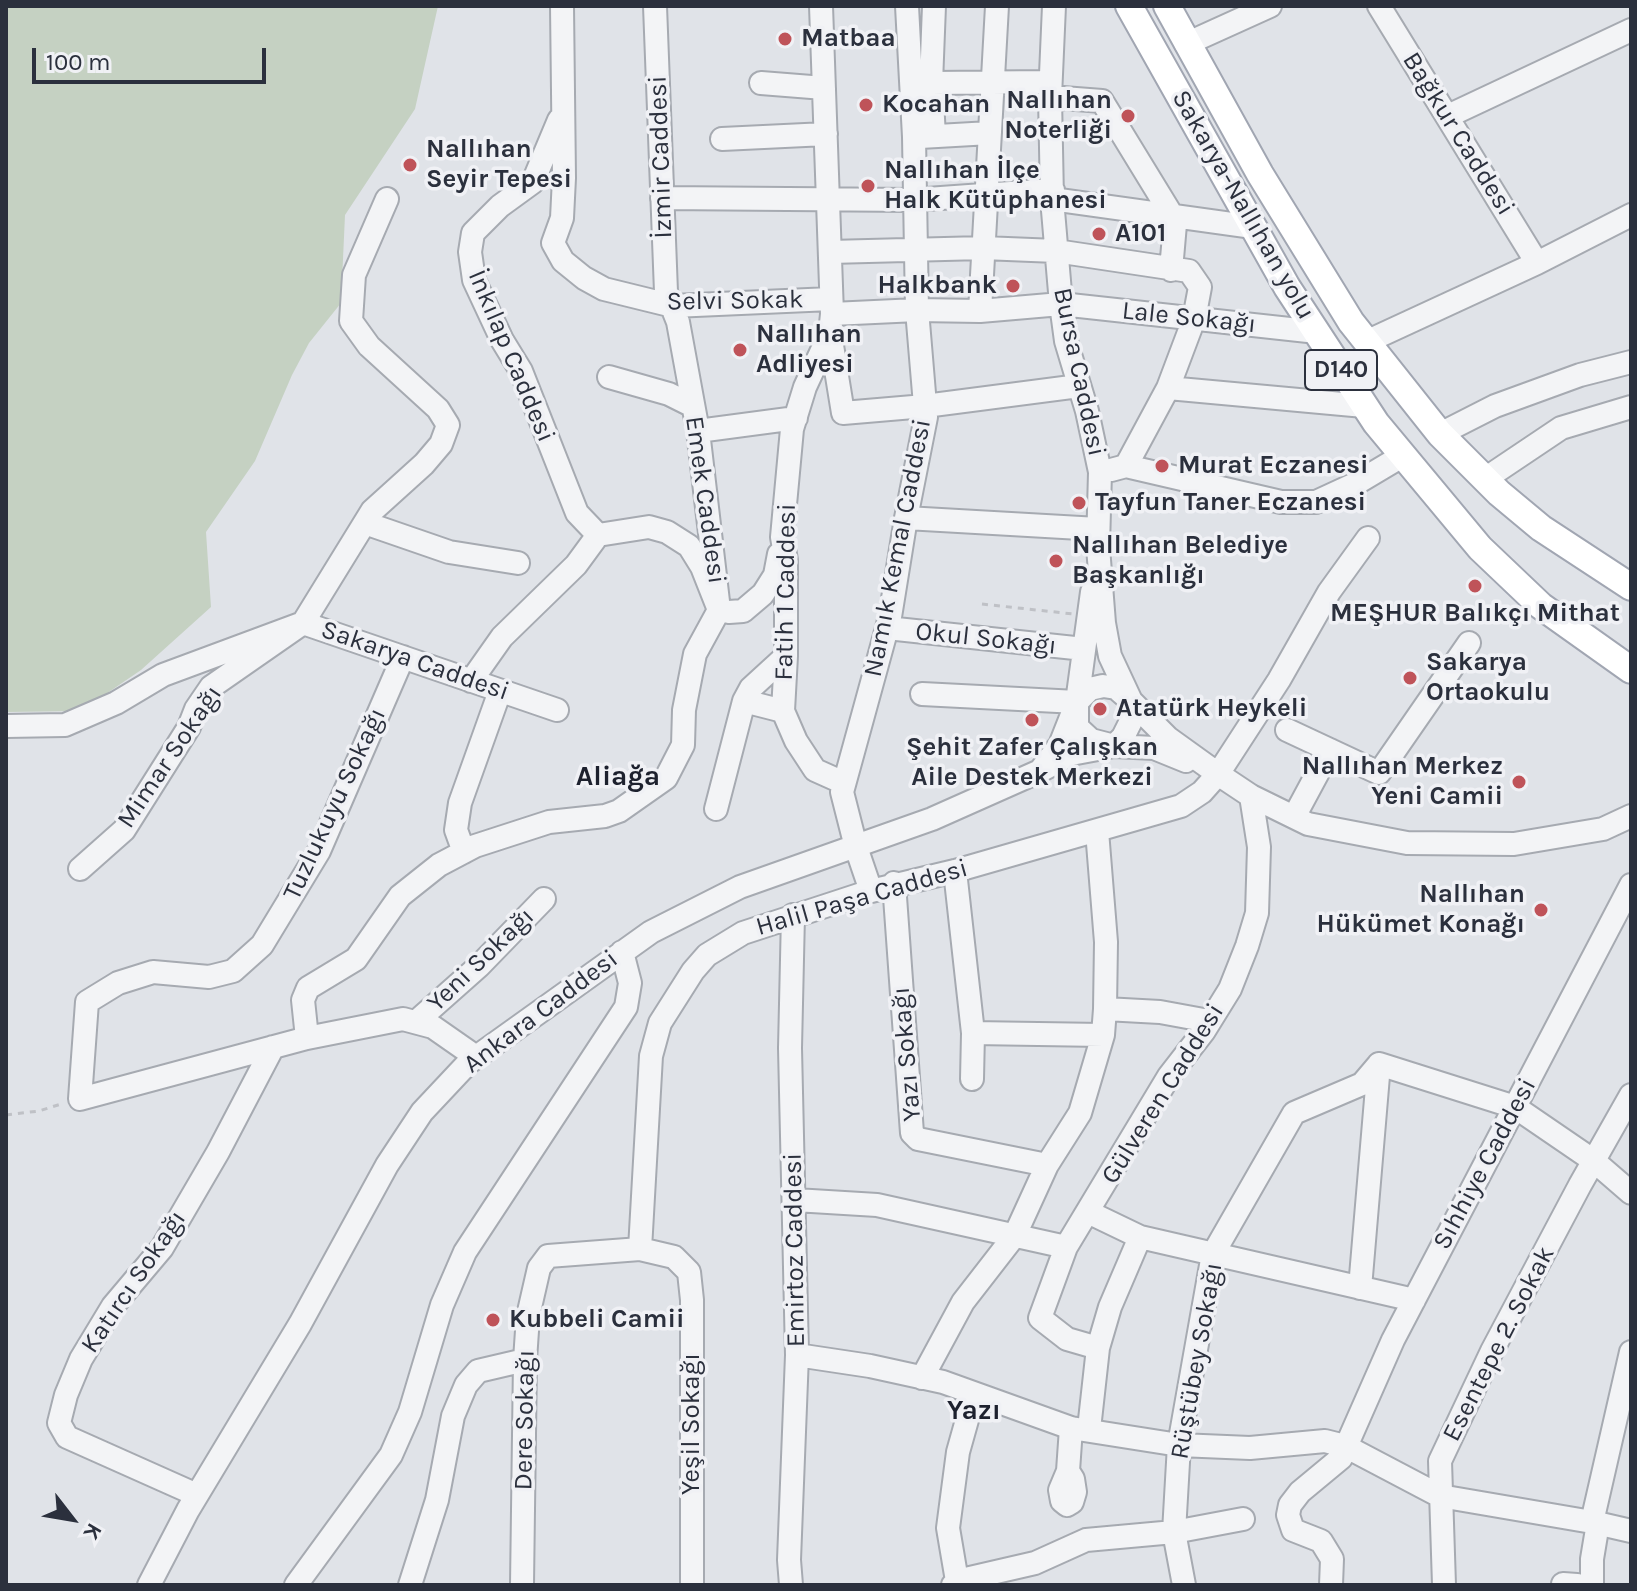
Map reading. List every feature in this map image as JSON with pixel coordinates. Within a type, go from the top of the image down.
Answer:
[{"type":"main road","name":"Sakarya-Nallıhan yolu","points":[[1129,6],[1253,227],[1364,406],[1480,548],[1541,606],[1631,670]]},
{"type":"main road","name":"Sakarya-Nallıhan yolu","points":[[1167,6],[1260,174],[1366,342],[1440,434],[1485,479],[1541,528],[1631,587]]},
{"type":"street","name":"İnkılap Caddesi","points":[[562,6],[563,112],[533,182],[500,206],[473,233],[470,252],[474,280],[502,340],[521,371],[577,513],[598,535]]},
{"type":"street","name":"İzmir Caddesi","points":[[655,6],[666,292],[673,306]]},
{"type":"street","points":[[821,6],[831,315],[843,413],[1079,386]]},
{"type":"street","name":"Namık Kemal Caddesi","points":[[871,891],[842,792],[887,628],[926,417],[917,310],[913,200],[924,136],[907,6]]},
{"type":"street","points":[[934,6],[931,83],[924,136],[990,133]]},
{"type":"street","points":[[980,311],[997,6]]},
{"type":"street","name":"Bursa Caddesi","points":[[1054,6],[1050,89],[1052,194],[1061,304],[1066,341],[1100,472],[1098,538],[1077,702],[1077,727],[1091,740],[1114,746],[1154,748],[1218,774]]},
{"type":"street","points":[[1186,44],[1270,6]]},
{"type":"street","name":"Bağkur Caddesi","points":[[1379,6],[1537,263]]},
{"type":"street","points":[[1448,116],[1631,30]]},
{"type":"street","points":[[931,83],[992,81],[1050,89],[1102,101],[1173,217],[1171,270]]},
{"type":"street","points":[[761,83],[824,88]]},
{"type":"street","name":"Selvi Sokak","points":[[563,112],[562,218],[553,243],[563,261],[584,278],[604,289],[673,306],[831,315],[917,310]]},
{"type":"street","points":[[722,139],[826,134]]},
{"type":"street","points":[[662,198],[827,201],[1052,194],[1173,217],[1253,227]]},
{"type":"street","points":[[303,623],[372,511],[424,464],[441,444],[448,425],[438,409],[369,346],[351,321],[354,275],[387,199]]},
{"type":"street","points":[[1366,342],[1537,263],[1631,215]]},
{"type":"street","points":[[830,252],[983,248],[1056,251],[1189,271],[1200,287],[1194,319],[1168,388],[1126,466]]},
{"type":"street","name":"Lale Sokağı","points":[[917,310],[980,311],[1061,304],[1317,332]]},
{"type":"street","name":"Emek Caddesi","points":[[307,1038],[303,1000],[308,988],[356,959],[400,896],[439,865],[464,852],[549,822],[605,816],[631,803],[666,778],[683,745],[684,710],[695,654],[719,610],[698,431],[673,306]]},
{"type":"street","name":"Fatih 1 Caddesi","points":[[831,315],[792,429],[782,537],[786,560],[783,711],[796,741],[815,770],[844,783]]},
{"type":"street","points":[[1440,434],[1495,406],[1580,375],[1631,362]]},
{"type":"street","points":[[609,377],[669,394],[693,406]]},
{"type":"street","points":[[1168,388],[1364,406]]},
{"type":"street","points":[[1485,479],[1561,428],[1631,407]]},
{"type":"street","points":[[698,431],[796,418]]},
{"type":"street","points":[[1100,472],[1126,466],[1281,502],[1316,502],[1355,484],[1402,456]]},
{"type":"street","points":[[906,518],[1098,538]]},
{"type":"street","points":[[365,523],[449,552],[518,563]]},
{"type":"street","points":[[471,681],[502,637],[576,565],[598,535],[649,527],[667,532],[689,546],[702,567],[719,610],[729,612],[743,611],[763,594],[775,575],[782,537]]},
{"type":"street","name":"Bursa Caddesi","points":[[1098,538],[1104,623],[1110,656],[1131,701],[1168,738],[1218,774]]},
{"type":"street","name":"Halil Paşa Caddesi","points":[[640,1249],[651,1056],[660,1023],[693,971],[707,955],[743,933],[894,883],[955,871],[1181,806],[1202,792],[1218,774],[1279,680],[1329,592],[1368,538]]},
{"type":"street","name":"Sakarya Caddesi","points":[[6,726],[65,725],[116,703],[163,675],[303,623],[557,710]]},
{"type":"street","name":"Mimar Sokağı","points":[[80,869],[124,830],[211,687],[303,623]]},
{"type":"street","name":"Okul Sokağı","points":[[887,628],[1084,649]]},
{"type":"street","points":[[1287,730],[1379,773],[1469,643]]},
{"type":"street","points":[[716,809],[744,701],[751,688],[786,656]]},
{"type":"street","name":"Tuzlukuyu Sokağı","points":[[80,1099],[87,1002],[118,983],[153,972],[209,977],[233,971],[262,945],[319,851],[403,657]]},
{"type":"street","points":[[1040,771],[1060,745],[1077,702],[1090,689],[1103,686],[1116,688],[1131,701],[1131,721],[1114,746]]},
{"type":"street","points":[[464,852],[456,830],[460,803],[500,691]]},
{"type":"street","points":[[922,694],[1077,702]]},
{"type":"street","points":[[744,701],[783,711]]},
{"type":"street","name":"Ankara Caddesi","points":[[149,1585],[197,1495],[300,1324],[387,1165],[422,1112],[476,1057],[651,932],[740,887],[932,819],[1071,754],[1114,746]]},
{"type":"street","points":[[1294,817],[1330,750]]},
{"type":"street","points":[[1218,774],[1251,796],[1308,824],[1407,843],[1514,844],[1603,829],[1631,816]]},
{"type":"street","name":"Gülveren Caddesi","points":[[1098,1348],[1067,1339],[1040,1318],[1066,1247],[1169,1076],[1230,989],[1257,913],[1259,847],[1251,796]]},
{"type":"street","points":[[922,1378],[963,1302],[1015,1235],[1047,1165],[1080,1113],[1103,1035],[1105,1009],[1106,942],[1097,831]]},
{"type":"street","points":[[955,871],[973,1033],[972,1079]]},
{"type":"street","name":"Yazı Sokağı","points":[[894,883],[912,1133],[918,1139],[1047,1165]]},
{"type":"street","name":"Sıhhiye Caddesi","points":[[1331,1585],[1332,1559],[1321,1541],[1293,1530],[1288,1515],[1290,1505],[1300,1492],[1341,1458],[1414,1300],[1631,885]]},
{"type":"street","name":"Yeni Sokağı","points":[[417,1021],[479,966],[544,899]]},
{"type":"street","name":"Emirtoz Caddesi","points":[[791,1585],[789,1560],[797,1355],[790,1048],[793,915]]},
{"type":"street","points":[[296,1585],[391,1455],[410,1412],[442,1305],[465,1252],[626,1007],[630,983],[622,952]]},
{"type":"street","points":[[1105,1009],[1160,1012],[1209,1021]]},
{"type":"street","points":[[80,1099],[307,1038],[403,1019],[433,1027],[476,1057]]},
{"type":"street","points":[[973,1033],[1103,1035]]},
{"type":"street","name":"Katırcı Sokağı","points":[[197,1495],[67,1437],[59,1423],[66,1395],[81,1359],[113,1306],[162,1248],[218,1152],[273,1047]]},
{"type":"street","points":[[1360,1288],[1379,1064],[1515,1107],[1594,1161],[1631,1193]]},
{"type":"street","name":"Rüştübey Sokağı","points":[[1184,1585],[1174,1532],[1179,1445],[1213,1254],[1294,1113],[1362,1084],[1379,1064]]},
{"type":"street","name":"Esentepe 2. Sokak","points":[[1444,1585],[1440,1461],[1492,1351],[1631,1095]]},
{"type":"street","points":[[795,1200],[877,1205],[1066,1247]]},
{"type":"street","points":[[1088,1212],[1140,1237],[1414,1300]]},
{"type":"street","points":[[1068,1471],[1110,1307],[1140,1237]]},
{"type":"street","name":"Dere Sokağı","points":[[522,1585],[525,1360],[528,1316],[539,1268],[548,1256],[640,1249]]},
{"type":"street","name":"Yeşil Sokağı","points":[[640,1249],[674,1257],[689,1272],[692,1300],[692,1585]]},
{"type":"street","points":[[1592,1585],[1595,1523],[1631,1352]]},
{"type":"street","points":[[797,1355],[943,1382],[974,1395],[1080,1428],[1179,1445],[1250,1448],[1325,1441],[1345,1446],[1440,1496],[1631,1531]]},
{"type":"street","points":[[410,1585],[437,1500],[453,1416],[466,1385],[478,1371],[525,1360]]},
{"type":"street","points":[[974,1395],[958,1452],[948,1528],[955,1583],[1035,1563],[1086,1540],[1174,1532],[1243,1519]]},
{"type":"street","points":[[1563,1584],[1577,1585]]},
{"type":"path","points":[[982,604],[1088,616]]},
{"type":"path","points":[[6,1115],[39,1111],[80,1099]]},
{"type":"green space","points":[[6,6],[438,6],[415,109],[345,215],[341,303],[309,343],[255,461],[206,532],[211,607],[141,670],[81,711],[6,712]]},
{"type":"place","name":"Matbaa","points":[[785,39]]},
{"type":"place","name":"Kocahan","points":[[866,105]]},
{"type":"place","name":"Nallıhan Noterliği","points":[[1128,116]]},
{"type":"place","name":"Nallıhan Seyir Tepesi","points":[[410,165]]},
{"type":"place","name":"Nallıhan İlçe Halk Kütüphanesi","points":[[868,186]]},
{"type":"place","name":"A101","points":[[1099,234]]},
{"type":"place","name":"Halkbank","points":[[1013,286]]},
{"type":"place","name":"Nallıhan Adliyesi","points":[[740,350]]},
{"type":"place","name":"Murat Eczanesi","points":[[1162,466]]},
{"type":"place","name":"Tayfun Taner Eczanesi","points":[[1079,503]]},
{"type":"place","name":"Nallıhan Belediye Başkanlığı","points":[[1056,561]]},
{"type":"place","name":"MEŞHUR Balıkçı Mithat","points":[[1475,586]]},
{"type":"place","name":"Sakarya Ortaokulu","points":[[1410,678]]},
{"type":"place","name":"Atatürk Heykeli","points":[[1100,709]]},
{"type":"place","name":"Şehit Zafer Çalışkan Aile Destek Merkezi","points":[[1032,720]]},
{"type":"place","name":"Nallıhan Merkez Yeni Camii","points":[[1519,782]]},
{"type":"place","name":"Nallıhan Hükümet Konağı","points":[[1541,910]]},
{"type":"place","name":"Kubbeli Camii","points":[[493,1320]]},
{"type":"district","name":"Aliağa","points":[[618,777]]},
{"type":"district","name":"Yazı","points":[[974,1411]]}]
